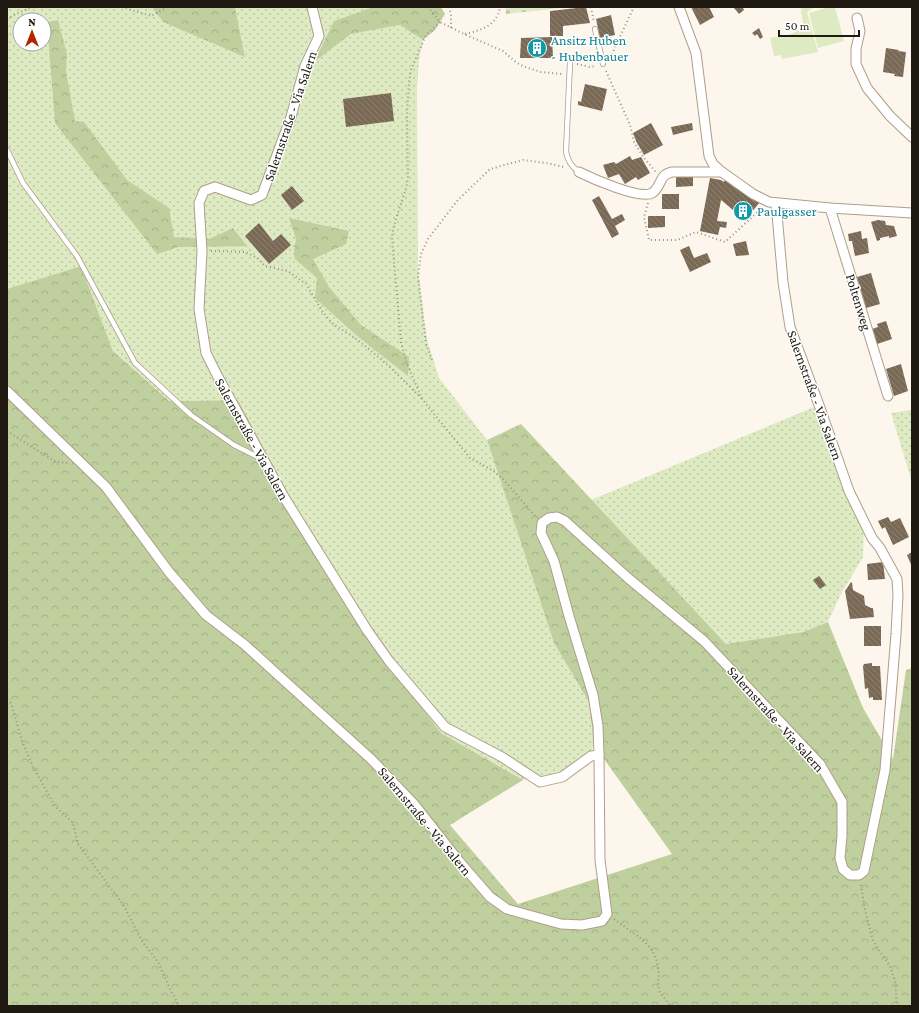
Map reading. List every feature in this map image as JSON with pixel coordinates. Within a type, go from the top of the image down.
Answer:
[{"type":"street","name":"Salernstraße - Via Salern","points":[[312,7],[319,36],[305,66],[290,117],[262,195],[251,200],[215,187],[204,191],[199,203],[202,251],[199,309],[206,353],[218,378],[291,509],[367,630],[389,661],[445,727],[502,757],[540,782],[562,777],[591,756],[599,756]]},
{"type":"street","points":[[679,7],[696,53],[709,156],[713,164],[722,172],[753,194],[772,202],[830,208],[912,213]]},
{"type":"street","points":[[857,18],[860,31],[856,49],[856,64],[867,88],[890,116],[912,137]]},
{"type":"street","points":[[700,172],[709,156]]},
{"type":"street","points":[[579,172],[592,179],[623,190],[639,194],[650,194],[656,189],[662,178],[667,173],[722,172]]},
{"type":"street","name":"Salernstraße - Via Salern","points":[[542,523],[549,518],[557,516],[628,578],[692,630],[709,646],[820,764],[842,802],[842,836],[840,858],[843,869],[850,875],[860,874],[864,871],[884,770],[896,634],[898,595],[897,579],[880,548],[872,538],[849,491],[820,405],[790,327],[772,202]]},
{"type":"street","name":"Poltenweg","points":[[830,208],[888,396]]},
{"type":"street","name":"Salernstraße - Via Salern","points":[[7,391],[106,487],[169,572],[206,614],[245,645],[371,759],[414,804],[458,860],[490,897],[507,909],[561,924],[582,925],[602,921],[607,914]]},
{"type":"street","points":[[542,523],[541,533],[554,561],[593,695],[598,726],[600,860],[607,914]]},
{"type":"lane","points":[[595,29],[603,64]]},
{"type":"lane","points":[[570,63],[566,152],[568,161],[579,172]]},
{"type":"lane","points":[[7,150],[23,182],[77,256],[135,363],[191,415],[234,445],[263,459]]},
{"type":"path","points":[[7,19],[33,7]]},
{"type":"path","points":[[122,7],[151,16],[166,7]]},
{"type":"path","points":[[428,7],[440,22],[503,51],[524,67],[541,72],[570,75]]},
{"type":"path","points":[[449,7],[451,14],[451,28]]},
{"type":"path","points":[[464,34],[488,27],[499,13],[500,7]]},
{"type":"path","points":[[591,7],[595,29]]},
{"type":"path","points":[[570,63],[590,67],[603,64],[609,59],[634,7]]},
{"type":"path","points":[[422,399],[406,361],[401,342],[397,310],[392,238],[394,223],[407,188],[407,113],[411,70],[426,35],[440,22]]},
{"type":"path","points":[[603,64],[630,125],[634,142],[644,158],[662,178]]},
{"type":"path","points":[[432,360],[426,344],[418,277],[421,254],[428,239],[448,211],[490,169],[523,160],[546,163],[579,172]]},
{"type":"path","points":[[650,194],[644,217],[649,240],[677,240],[696,232],[725,242],[772,202]]},
{"type":"path","points":[[202,251],[246,252],[257,258],[266,266],[288,271],[306,284],[322,311],[333,324],[358,340],[391,368],[422,399],[470,458],[492,470],[503,479],[542,523]]},
{"type":"path","points":[[7,431],[54,461],[82,464]]},
{"type":"path","points":[[7,700],[10,703],[22,741],[33,767],[55,806],[73,823],[78,844],[124,906],[142,940],[158,962],[179,1006]]},
{"type":"path","points":[[860,874],[865,910],[873,940],[890,966],[896,981],[897,1006]]},
{"type":"path","points":[[607,914],[643,940],[652,950],[657,961],[659,975],[658,985],[660,993],[671,1006]]},
{"type":"green space","points":[[7,7],[152,7],[163,22],[245,56],[235,7],[373,7],[334,21],[315,61],[351,34],[400,25],[423,40],[419,60],[417,90],[418,268],[427,340],[439,378],[487,440],[554,643],[589,702],[594,745],[588,758],[565,773],[523,780],[441,733],[354,616],[238,400],[169,401],[113,351],[81,266],[7,289]]},
{"type":"green space","points":[[152,7],[235,7],[245,57],[163,22]]},
{"type":"green space","points":[[373,7],[441,7],[445,14],[435,30],[423,40],[400,25],[351,34],[314,62],[334,21]]},
{"type":"green space","points":[[505,7],[570,7],[506,14]]},
{"type":"green space","points":[[800,7],[814,7],[807,12],[818,52],[782,59],[781,55],[774,56],[770,38],[789,35],[797,31],[803,23],[802,10]]},
{"type":"green space","points":[[829,7],[835,7],[844,41],[818,48],[809,13]]},
{"type":"green space","points":[[58,20],[67,54],[66,71],[75,121],[84,122],[127,180],[169,208],[174,237],[209,239],[233,228],[247,246],[178,247],[157,254],[55,123],[49,52],[52,52],[52,21]]},
{"type":"green space","points":[[289,218],[349,231],[346,244],[313,259],[329,287],[361,325],[409,357],[408,376],[356,335],[315,298],[317,278],[295,259],[294,250],[296,239]]},
{"type":"green space","points":[[81,266],[113,351],[169,401],[238,400],[354,616],[441,733],[523,780],[450,825],[518,904],[672,854],[594,745],[589,702],[554,643],[487,440],[521,424],[726,644],[803,632],[828,622],[863,708],[893,759],[906,670],[912,668],[912,1006],[7,1006],[7,289]]},
{"type":"green space","points":[[819,405],[864,521],[863,557],[841,594],[828,622],[803,632],[726,644],[591,500]]},
{"type":"green space","points":[[912,411],[912,482],[891,413]]},
{"type":"building","points":[[586,7],[590,23],[563,26],[563,36],[550,36],[550,11]]},
{"type":"building","points":[[691,7],[709,7],[714,17],[700,25]]},
{"type":"building","points":[[733,7],[745,7],[739,14]]},
{"type":"building","points":[[611,15],[615,35],[600,38],[596,19]]},
{"type":"building","points":[[759,28],[763,37],[760,39],[757,34],[755,36],[752,33]]},
{"type":"building","name":"Ansitz Huben - Hubenbauer","points":[[552,37],[553,58],[520,58],[521,38]]},
{"type":"building","points":[[886,48],[906,52],[903,77],[894,76],[895,74],[883,72]]},
{"type":"building","points":[[585,84],[607,89],[602,111],[578,105],[578,101],[581,102]]},
{"type":"building","points":[[391,93],[394,121],[346,127],[343,99]]},
{"type":"building","points":[[651,123],[663,145],[644,155],[633,133]]},
{"type":"building","points":[[692,123],[693,130],[673,135],[671,127]]},
{"type":"building","points":[[630,156],[632,160],[641,157],[650,173],[638,180],[636,177],[625,184],[619,174],[608,178],[603,165],[614,162],[616,164]]},
{"type":"building","points":[[693,175],[693,186],[676,187],[676,176]]},
{"type":"building","name":"Paulgasser","points":[[710,178],[724,182],[725,180],[760,202],[745,220],[721,200],[717,221],[727,222],[726,228],[720,227],[718,235],[700,231]]},
{"type":"building","points":[[292,186],[304,201],[292,210],[281,195]]},
{"type":"building","points":[[662,194],[679,194],[679,209],[662,209]]},
{"type":"building","points":[[599,196],[612,219],[622,214],[625,220],[615,226],[619,234],[612,238],[592,200]]},
{"type":"building","points":[[648,216],[665,216],[665,227],[648,228]]},
{"type":"building","points":[[878,220],[885,221],[886,225],[894,226],[897,236],[880,238],[880,240],[877,241],[871,222]]},
{"type":"building","points":[[259,223],[273,241],[281,234],[291,245],[269,264],[245,236]]},
{"type":"building","points":[[861,231],[862,239],[867,238],[869,253],[855,256],[852,241],[849,241],[848,234]]},
{"type":"building","points":[[746,241],[749,255],[736,256],[733,244]]},
{"type":"building","points":[[689,246],[694,258],[707,253],[711,262],[690,272],[680,250]]},
{"type":"building","points":[[871,273],[880,304],[866,308],[857,277]]},
{"type":"building","points":[[886,321],[892,339],[877,344],[872,329],[878,327],[877,324]]},
{"type":"building","points":[[901,364],[908,391],[894,396],[886,369]]},
{"type":"building","points":[[888,517],[891,522],[900,518],[909,537],[893,545],[885,527],[882,529],[878,521]]},
{"type":"building","points":[[912,552],[912,567],[907,555]]},
{"type":"building","points":[[883,562],[885,579],[868,580],[867,564]]},
{"type":"building","points":[[819,576],[826,585],[820,589],[813,580]]},
{"type":"building","points":[[851,582],[853,590],[864,596],[865,605],[873,608],[874,617],[850,619],[845,591]]},
{"type":"building","points":[[864,626],[881,626],[881,646],[864,646]]},
{"type":"building","points":[[872,663],[872,666],[880,666],[882,700],[873,700],[873,697],[869,698],[868,688],[865,689],[863,666],[864,664]]},
{"type":"place","name":"Ansitz Huben - Hubenbauer","points":[[537,48]]},
{"type":"place","name":"Paulgasser","points":[[743,211]]}]
